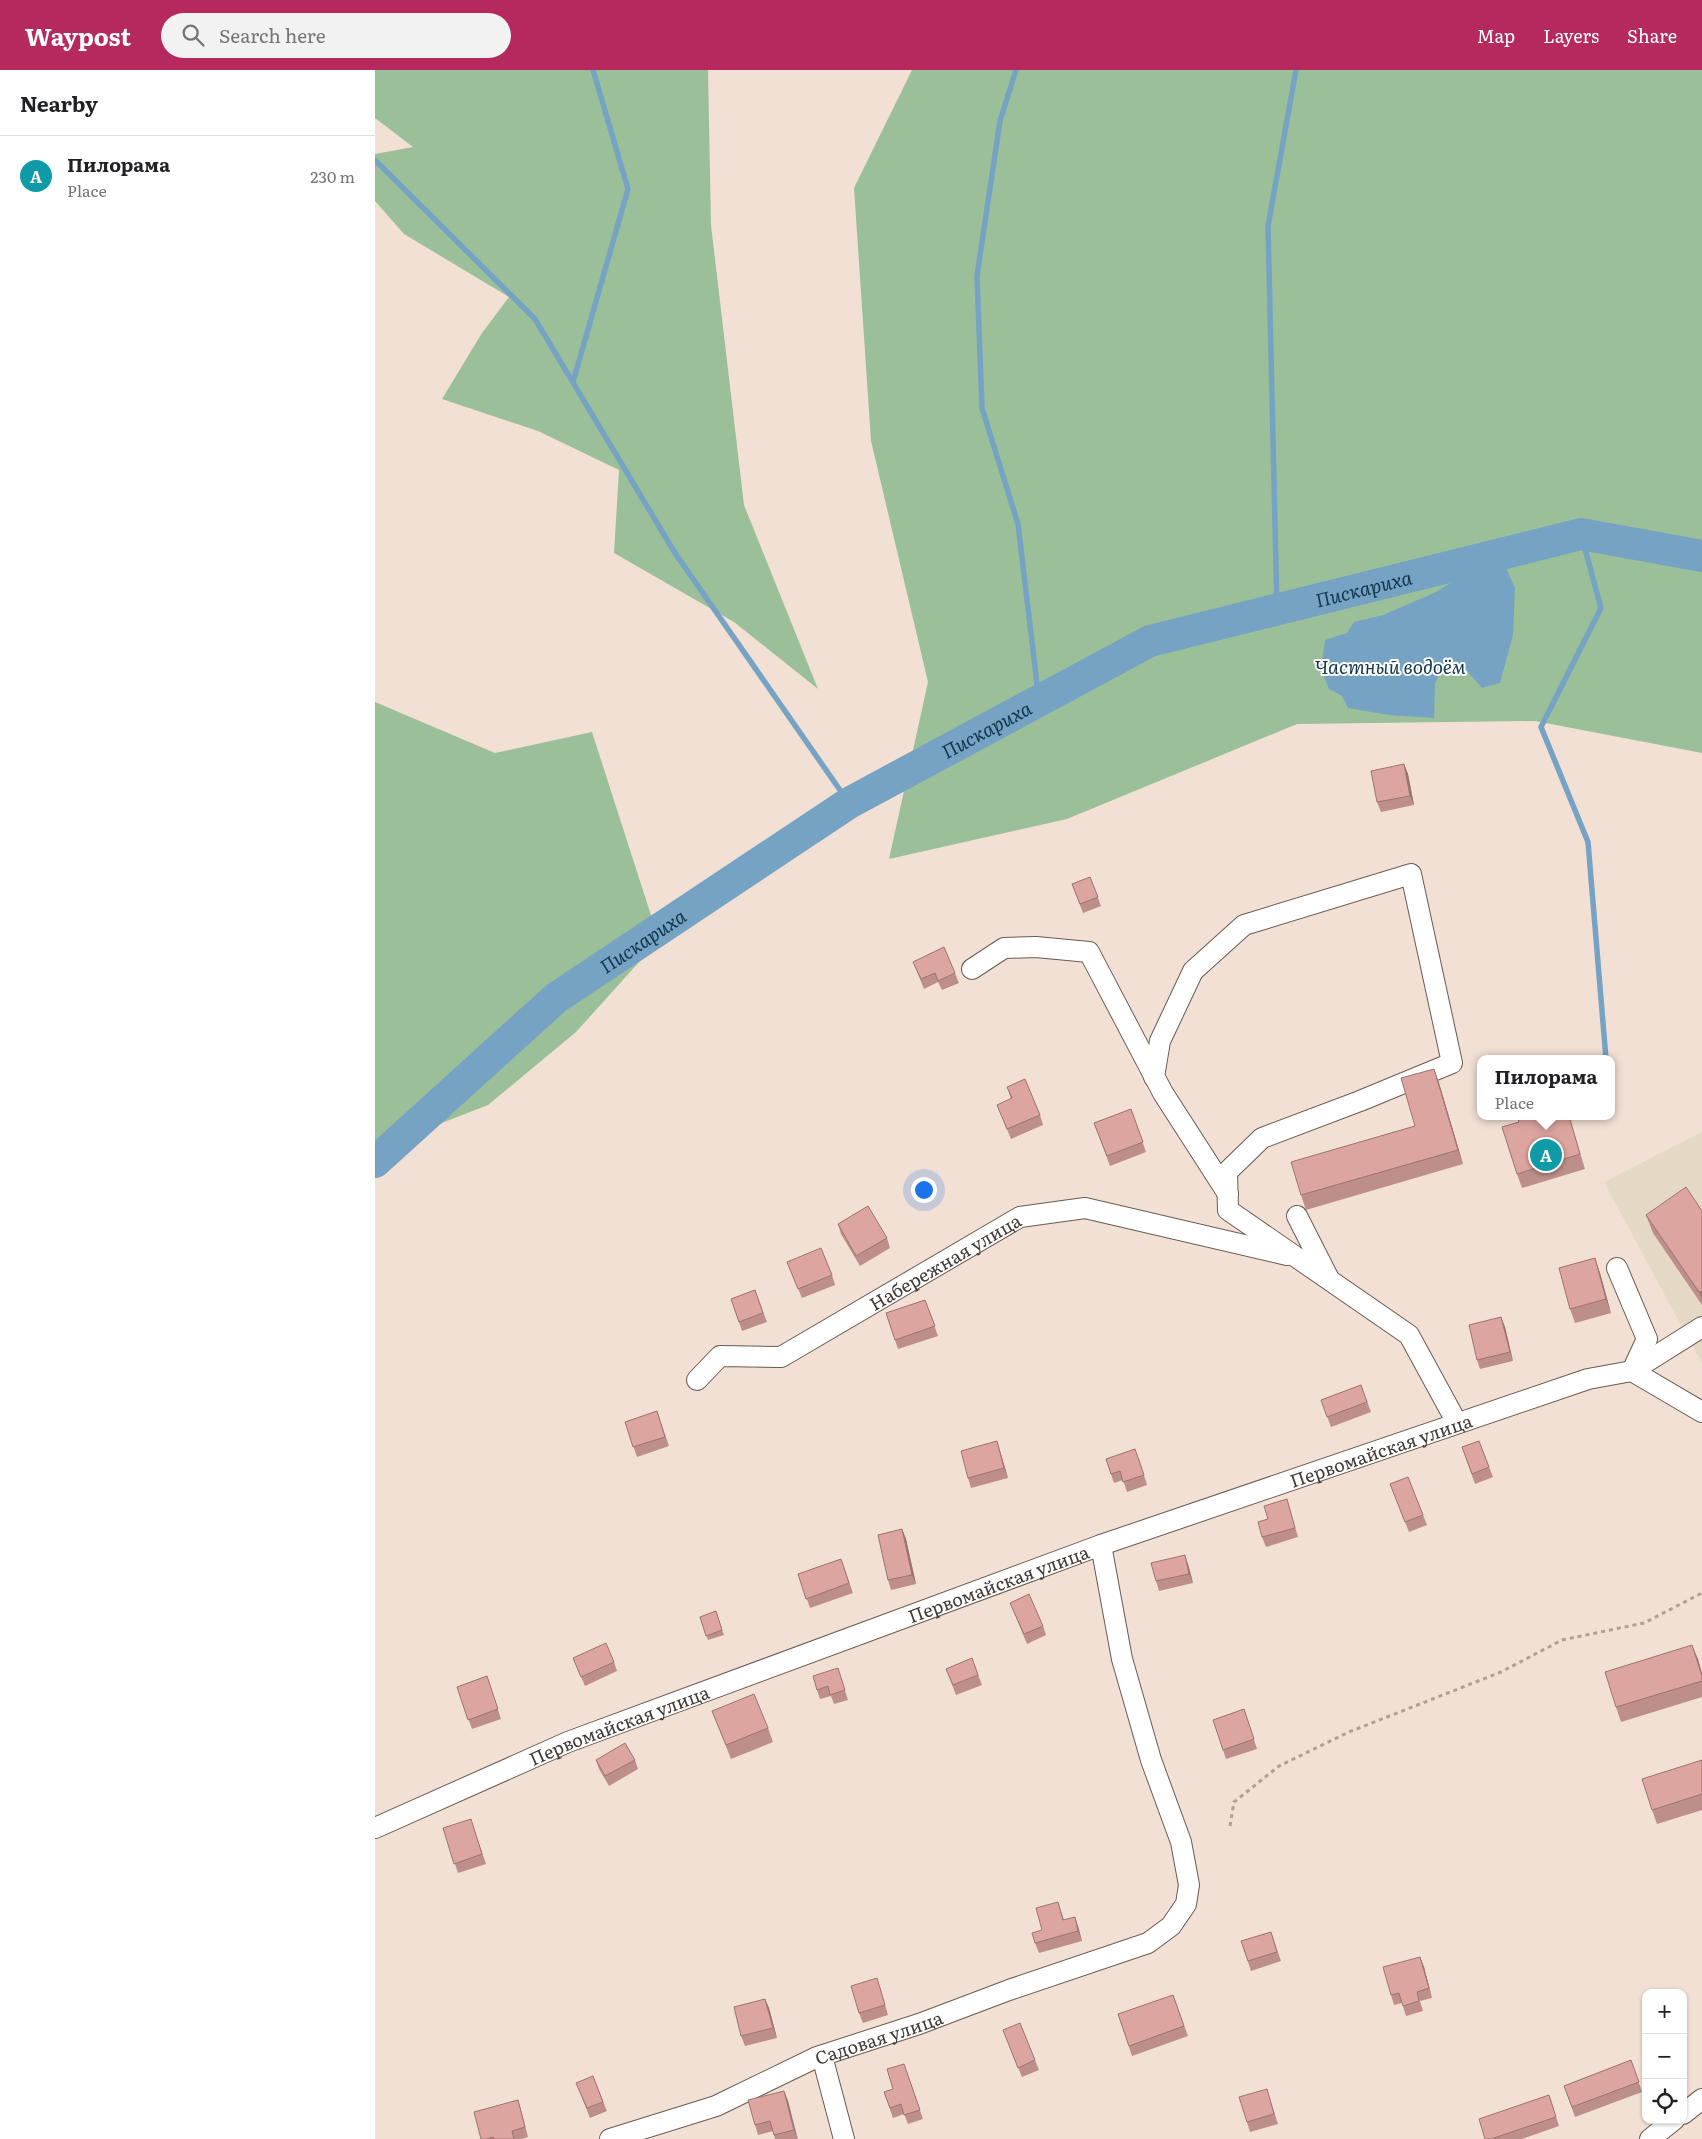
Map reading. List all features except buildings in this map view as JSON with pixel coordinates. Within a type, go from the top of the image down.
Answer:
[{"type":"street","points":[[1154,1077],[1160,1042],[1193,971],[1244,925],[1411,874],[1452,1063],[1360,1101],[1262,1138],[1227,1172],[1228,1210],[1409,1335],[1457,1423]]},
{"type":"street","points":[[972,969],[1004,948],[1036,947],[1089,952],[1154,1077],[1227,1194]]},
{"type":"street","name":"Набережная улица","points":[[697,1380],[720,1356],[781,1357],[1020,1217],[1085,1208],[1299,1258]]},
{"type":"street","points":[[1297,1216],[1329,1279]]},
{"type":"street","points":[[1617,1268],[1647,1339],[1632,1371]]},
{"type":"street","points":[[1632,1371],[1702,1327]]},
{"type":"street","points":[[1632,1371],[1702,1412]]},
{"type":"street","name":"Первомайская улица","points":[[375,1828],[568,1742],[1101,1545],[1587,1379],[1632,1371]]},
{"type":"street","name":"Садовая улица","points":[[610,2139],[715,2106],[822,2056],[919,2024],[1009,1990],[1148,1943],[1171,1926],[1186,1904],[1189,1885],[1181,1842],[1151,1760],[1122,1659],[1101,1545]]},
{"type":"street","points":[[822,2056],[844,2139]]},
{"type":"street","points":[[1687,2111],[1702,2099]]},
{"type":"street","points":[[1650,2139],[1670,2124]]},
{"type":"path","points":[[1230,1826],[1233,1802],[1279,1766],[1349,1732],[1501,1672],[1563,1640],[1643,1622],[1702,1593]]},
{"type":"shaded area","points":[[1702,1132],[1702,1364],[1604,1182]]},
{"type":"green space","points":[[375,70],[708,70],[711,225],[744,505],[818,689],[734,622],[614,553],[619,470],[538,431],[442,399],[482,333],[509,297],[404,234],[375,201],[375,154],[413,147],[375,118]]},
{"type":"green space","points":[[912,70],[1702,70],[1702,753],[1535,721],[1297,724],[1067,819],[889,859],[928,682],[871,441],[854,188]]},
{"type":"green space","points":[[375,702],[495,753],[592,732],[659,940],[576,1032],[488,1105],[375,1149]]},
{"type":"water","name":"Частный водоём","points":[[1504,563],[1515,588],[1513,635],[1500,683],[1482,688],[1458,661],[1444,660],[1435,685],[1434,718],[1389,715],[1348,708],[1342,696],[1329,689],[1321,669],[1325,640],[1347,633],[1354,622],[1383,615],[1434,593],[1457,579]]},
{"type":"waterway","points":[[573,382],[628,189],[593,70]]},
{"type":"waterway","points":[[1016,70],[1000,121],[977,276],[982,408],[1018,524],[1039,701]]},
{"type":"waterway","points":[[1277,610],[1268,226],[1296,70]]},
{"type":"waterway","points":[[375,160],[535,319],[675,553],[849,803]]},
{"type":"waterway","points":[[1581,534],[1601,608],[1541,727],[1588,842],[1606,1055]]},
{"type":"waterway","name":"Пискариха","points":[[375,1162],[556,998],[849,803],[1150,641],[1581,534],[1702,556]]},
{"type":"place","name":"Пилорама","points":[[1546,1155]]}]
